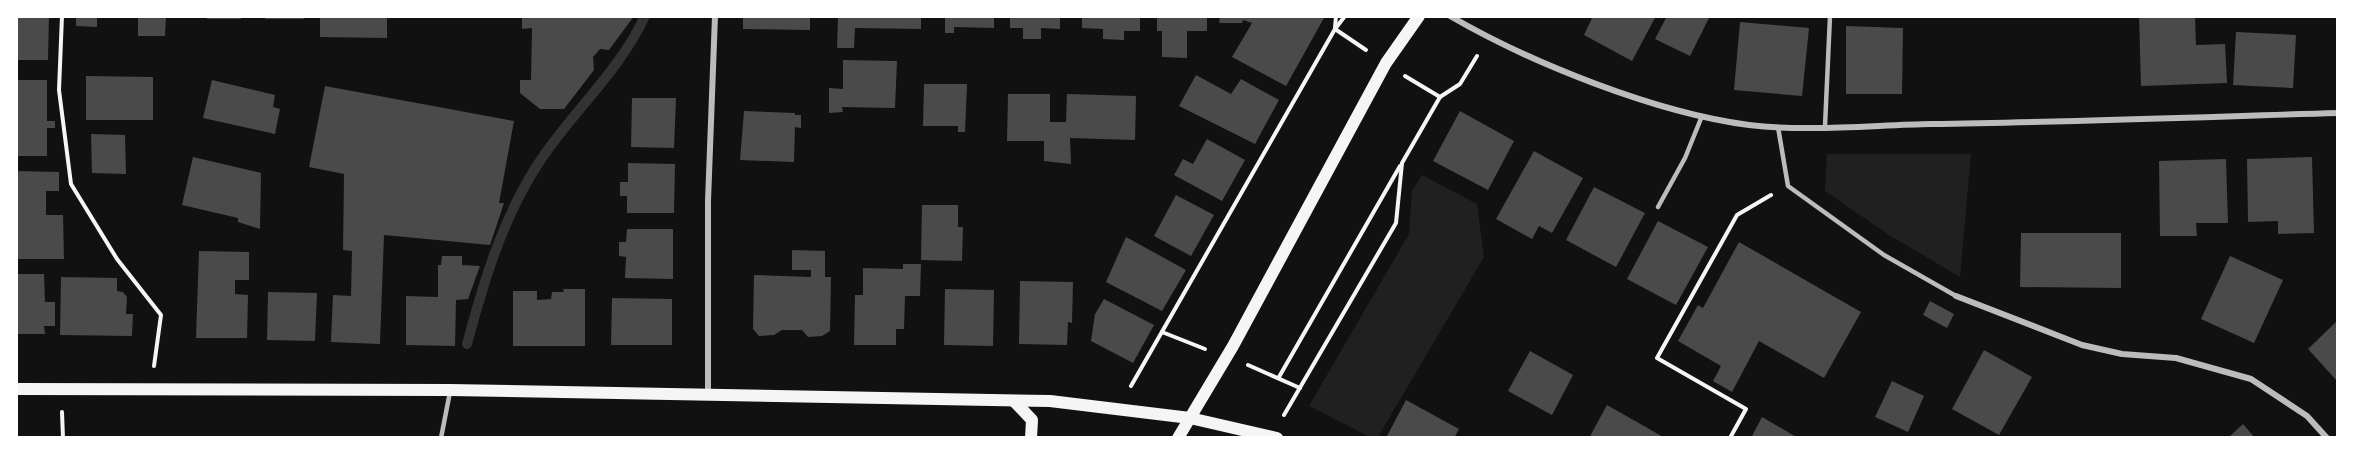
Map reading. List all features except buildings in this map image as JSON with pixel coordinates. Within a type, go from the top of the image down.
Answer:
[{"type":"main road","points":[[1178,438],[1233,346],[1386,63],[1419,16]]},
{"type":"main road","points":[[16,389],[450,390],[1050,400],[1190,418],[1275,437]]},
{"type":"main road","points":[[1014,401],[1032,420],[1031,438]]},
{"type":"street","points":[[708,395],[708,201],[715,16]]},
{"type":"street","points":[[1450,16],[1487,38],[1603,86],[1702,116],[1749,125],[1778,127],[2337,113]]},
{"type":"street","points":[[1956,296],[2082,345],[2122,354],[2176,358],[2251,379],[2307,416],[2327,438]]},
{"type":"lane","points":[[1825,126],[1830,16]]},
{"type":"lane","points":[[1658,207],[1685,158],[1702,116]]},
{"type":"lane","points":[[1778,127],[1788,186],[1884,255],[1956,296]]},
{"type":"lane","points":[[441,438],[450,390]]},
{"type":"path","points":[[62,16],[59,90],[71,183],[117,259],[161,315],[150,390]]},
{"type":"path","points":[[1335,29],[1336,16]]},
{"type":"path","points":[[1118,408],[1335,29],[1345,16]]},
{"type":"path","points":[[1279,377],[1440,97],[1460,84],[1487,38]]},
{"type":"path","points":[[1275,437],[1396,223],[1402,162]]},
{"type":"path","points":[[1730,438],[1746,409],[1657,358],[1737,214],[1788,186]]},
{"type":"shaded area","points":[[1827,154],[1971,154],[1960,277],[1889,235],[1825,191]]},
{"type":"shaded area","points":[[1422,175],[1477,204],[1484,257],[1378,437],[1370,437],[1309,406],[1409,234],[1412,191]]},
{"type":"waterway","points":[[467,344],[496,250],[515,204],[540,161],[609,73],[645,16]]}]
